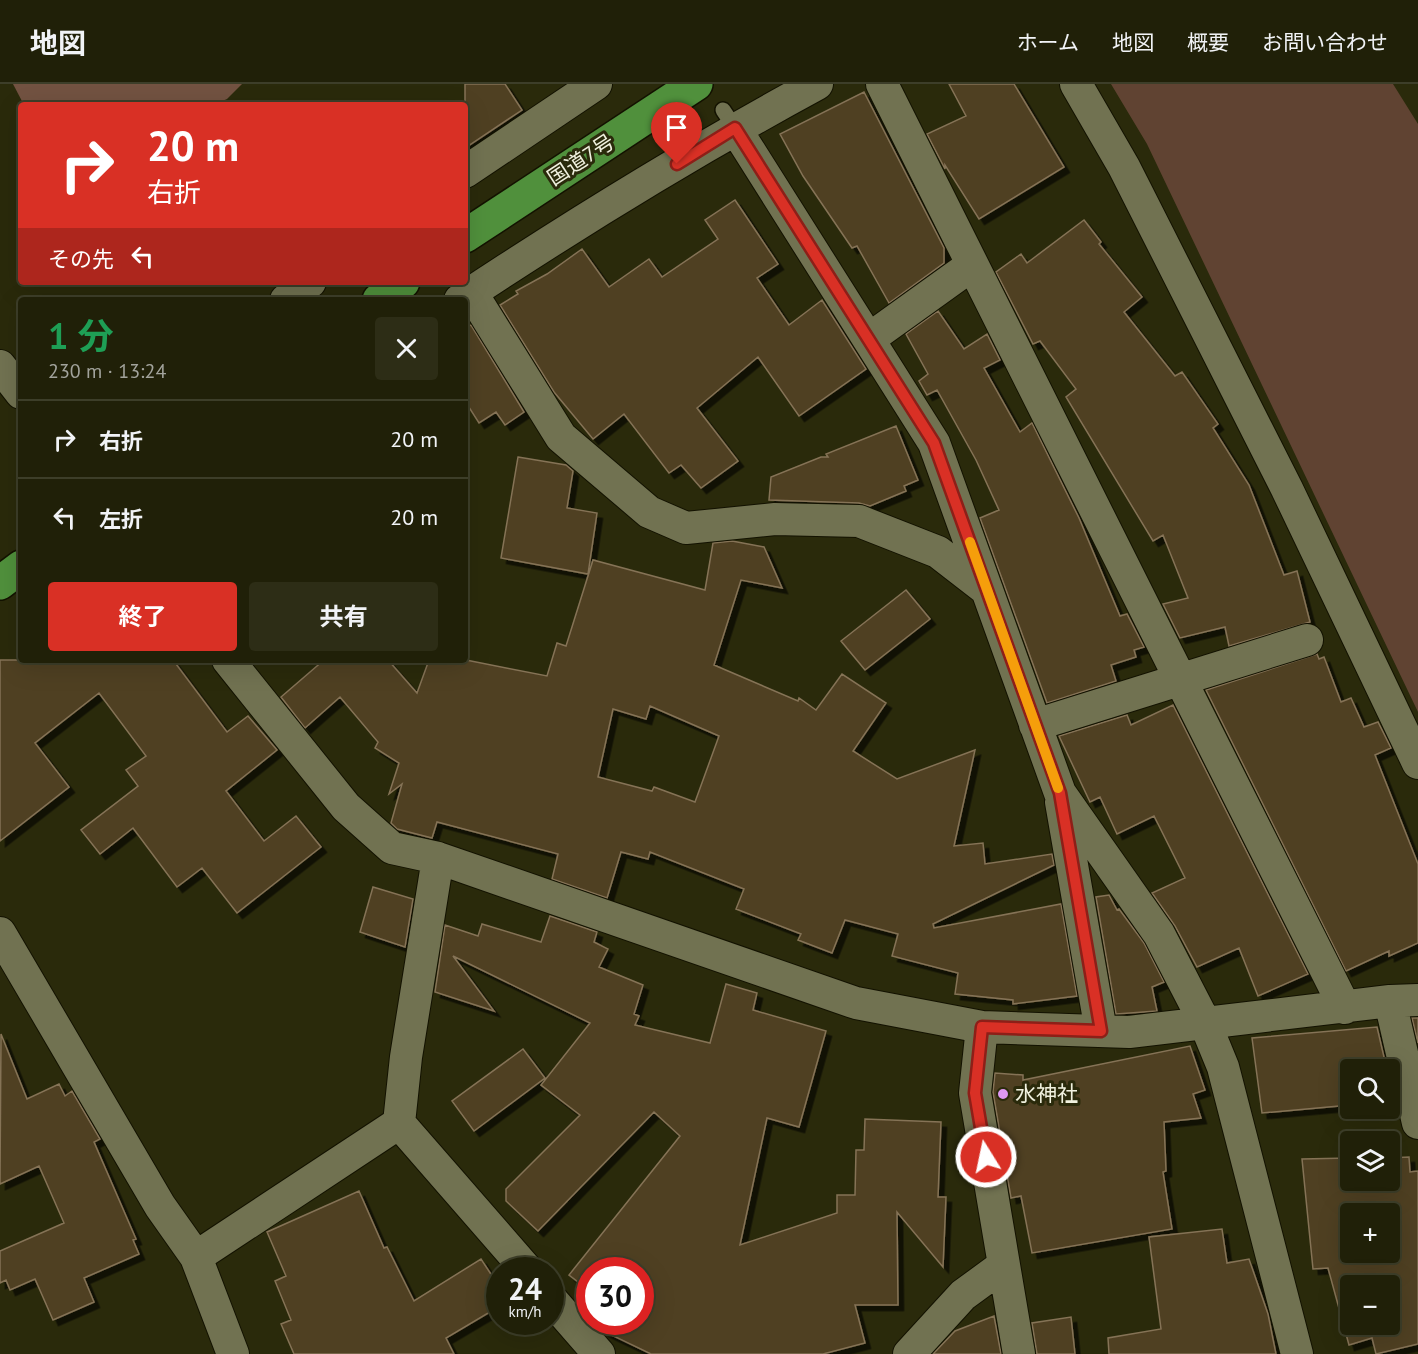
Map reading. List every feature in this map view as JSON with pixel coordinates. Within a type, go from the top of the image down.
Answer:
[{"type":"highway","name":"国道7号","points":[[468,234],[696,84]]},
{"type":"highway","points":[[383,297],[400,285]]},
{"type":"highway","points":[[0,583],[18,569]]},
{"type":"street","points":[[468,170],[596,84]]},
{"type":"street","points":[[465,296],[729,119],[817,84]]},
{"type":"street","points":[[882,84],[1345,1008]]},
{"type":"street","points":[[1076,84],[1124,167],[1287,489],[1418,763]]},
{"type":"street","points":[[729,119],[934,443],[1060,793],[1101,1031]]},
{"type":"street","points":[[869,339],[972,265]]},
{"type":"street","points":[[290,297],[306,285]]},
{"type":"street","points":[[468,300],[561,437],[649,512],[686,528],[775,519],[859,521],[938,552],[987,590]]},
{"type":"street","points":[[0,366],[18,389]]},
{"type":"street","points":[[1035,725],[1179,678],[1307,640]]},
{"type":"street","points":[[230,663],[346,807],[392,848],[438,858],[856,1003],[982,1027],[1129,1032],[1404,1001],[1418,1124]]},
{"type":"street","points":[[1060,793],[1159,934],[1205,1023],[1223,1067],[1297,1354]]},
{"type":"street","points":[[438,858],[406,1057],[399,1124],[516,1257]]},
{"type":"street","points":[[0,933],[160,1206],[196,1257],[233,1354]]},
{"type":"street","points":[[982,1027],[975,1093],[1019,1354]]},
{"type":"street","points":[[196,1257],[399,1124]]},
{"type":"street","points":[[909,1354],[963,1295],[1004,1265]]},
{"type":"street","points":[[564,1314],[599,1354]]},
{"type":"shaded area","points":[[13,84],[242,84],[227,99],[220,102],[22,102]]},
{"type":"shaded area","points":[[1111,84],[1393,84],[1418,124],[1418,712],[1147,144]]},
{"type":"building","points":[[465,84],[505,84],[522,110],[468,146],[468,102],[465,102]]},
{"type":"building","points":[[949,84],[1014,84],[1064,167],[979,219],[945,165],[945,169],[927,134],[966,116]]},
{"type":"building","points":[[864,92],[944,248],[944,263],[889,303],[857,246],[852,248],[803,176],[780,134]]},
{"type":"building","points":[[735,200],[778,264],[757,278],[789,325],[822,300],[866,369],[799,416],[758,357],[697,408],[738,461],[701,488],[681,465],[669,473],[624,414],[593,439],[554,392],[500,305],[518,294],[516,291],[547,274],[582,249],[609,287],[649,259],[662,277],[718,239],[705,220]]},
{"type":"building","points":[[1084,220],[1101,242],[1099,244],[1142,297],[1124,312],[1175,376],[1182,372],[1218,424],[1213,428],[1249,485],[1284,575],[1297,571],[1310,622],[1229,646],[1225,627],[1180,638],[1163,604],[1188,598],[1163,535],[1153,541],[1066,397],[1076,389],[1040,341],[1033,344],[996,272],[1021,254],[1027,263]]},
{"type":"building","points":[[938,311],[964,349],[987,334],[1000,360],[984,368],[1020,432],[1032,423],[1079,518],[1120,616],[1127,614],[1144,647],[1134,650],[1136,657],[1111,665],[1116,681],[1047,703],[980,518],[999,510],[976,460],[937,390],[927,395],[919,381],[928,374],[906,334]]},
{"type":"building","points":[[471,325],[524,412],[505,425],[496,412],[479,423],[468,406],[468,327]]},
{"type":"building","points":[[896,426],[918,480],[904,486],[906,491],[870,506],[859,503],[769,500],[771,477],[821,457],[828,457],[826,454]]},
{"type":"building","points":[[518,457],[566,465],[573,471],[567,508],[597,513],[588,574],[501,558]]},
{"type":"building","points":[[732,541],[764,547],[782,588],[741,580],[714,665],[798,701],[799,698],[816,710],[842,674],[886,703],[853,751],[897,779],[975,750],[954,846],[983,843],[985,864],[1052,854],[1054,865],[933,924],[934,928],[1061,904],[1077,996],[1013,1004],[1013,1000],[955,994],[958,973],[892,956],[898,934],[845,920],[832,953],[798,940],[801,934],[736,909],[744,889],[650,852],[648,859],[621,852],[607,898],[552,879],[558,854],[437,822],[432,838],[397,829],[391,823],[402,784],[389,794],[399,763],[375,748],[378,742],[340,697],[305,728],[281,697],[321,663],[391,663],[417,693],[428,663],[468,663],[468,660],[547,676],[557,643],[566,646],[593,560],[705,590],[713,543]],"holes":[[[650,706],[719,736],[695,802],[654,787],[652,791],[598,777],[613,709],[646,719]]]},
{"type":"building","points":[[906,590],[930,619],[865,670],[841,641]]},
{"type":"building","points":[[1317,654],[1319,659],[1324,657],[1341,702],[1351,698],[1364,727],[1378,722],[1391,748],[1375,755],[1418,864],[1418,943],[1389,956],[1389,951],[1346,971],[1206,690]]},
{"type":"building","points":[[0,660],[18,660],[18,663],[175,663],[227,732],[248,716],[277,750],[226,791],[264,841],[296,816],[321,847],[237,913],[202,868],[177,887],[133,828],[100,854],[81,830],[138,786],[126,770],[146,756],[99,693],[35,743],[69,787],[0,841]]},
{"type":"building","points":[[1173,705],[1308,974],[1258,996],[1239,948],[1197,967],[1175,926],[1152,893],[1185,878],[1154,816],[1117,834],[1100,797],[1090,802],[1059,736],[1127,715],[1131,725]]},
{"type":"building","points":[[373,887],[413,899],[405,947],[360,932]]},
{"type":"building","points":[[1109,895],[1117,910],[1119,909],[1144,943],[1164,982],[1152,987],[1157,1011],[1116,1014],[1096,897]]},
{"type":"building","points":[[550,916],[597,932],[594,942],[608,949],[599,967],[643,985],[634,1014],[639,1016],[635,1025],[710,1043],[726,984],[757,993],[753,1010],[826,1031],[799,1127],[767,1118],[740,1245],[837,1213],[837,1195],[855,1195],[856,1150],[864,1150],[865,1119],[941,1122],[938,1197],[946,1197],[943,1267],[897,1212],[898,1305],[855,1305],[865,1343],[823,1354],[651,1354],[611,1335],[654,1335],[654,1257],[583,1257],[680,1136],[654,1112],[538,1231],[506,1201],[506,1189],[580,1115],[541,1085],[590,1023],[453,956],[494,1011],[435,992],[445,925],[478,936],[482,924],[541,942]]},
{"type":"building","points":[[1412,1018],[1418,1018],[1418,1043]]},
{"type":"building","points":[[1377,1027],[1384,1059],[1340,1059],[1340,1106],[1262,1113],[1252,1038]]},
{"type":"building","points":[[1,1034],[27,1099],[59,1084],[65,1096],[72,1091],[100,1139],[94,1142],[136,1239],[133,1240],[139,1254],[84,1278],[94,1302],[53,1320],[35,1279],[10,1290],[6,1280],[0,1283],[0,1251],[64,1223],[39,1166],[0,1184]]},
{"type":"building","points":[[1190,1046],[1205,1090],[1193,1094],[1201,1118],[1164,1122],[1166,1171],[1163,1172],[1172,1229],[1032,1253],[1021,1196],[1011,1198],[993,1092],[995,1073],[1023,1075],[1023,1080]]},
{"type":"building","points":[[523,1049],[545,1078],[474,1131],[452,1101]]},
{"type":"building","points":[[1400,1157],[1409,1157],[1410,1172],[1418,1171],[1418,1344],[1376,1354],[1372,1338],[1349,1345],[1346,1335],[1400,1335],[1400,1275],[1340,1275],[1340,1312],[1328,1268],[1313,1269],[1302,1159],[1340,1158],[1340,1191],[1400,1191]]},
{"type":"building","points":[[359,1191],[384,1248],[387,1247],[414,1301],[481,1259],[486,1267],[486,1314],[446,1338],[454,1354],[294,1354],[281,1324],[291,1320],[275,1281],[286,1276],[267,1232]]},
{"type":"building","points":[[1222,1229],[1227,1263],[1249,1259],[1268,1314],[1276,1354],[1109,1354],[1108,1338],[1161,1329],[1149,1237]]},
{"type":"building","points":[[576,1266],[576,1280],[569,1275]]},
{"type":"building","points":[[994,1316],[1001,1354],[933,1354],[955,1331]]},
{"type":"building","points":[[1071,1317],[1075,1354],[1037,1354],[1032,1323]]},
{"type":"slow traffic","points":[[970,542],[1058,788]]},
{"type":"place","name":"水神社","points":[[1003,1094]]},
{"type":"route","points":[[677,164],[735,128],[934,443],[1060,793],[1101,1031],[982,1027],[975,1093],[986,1157]]}]
